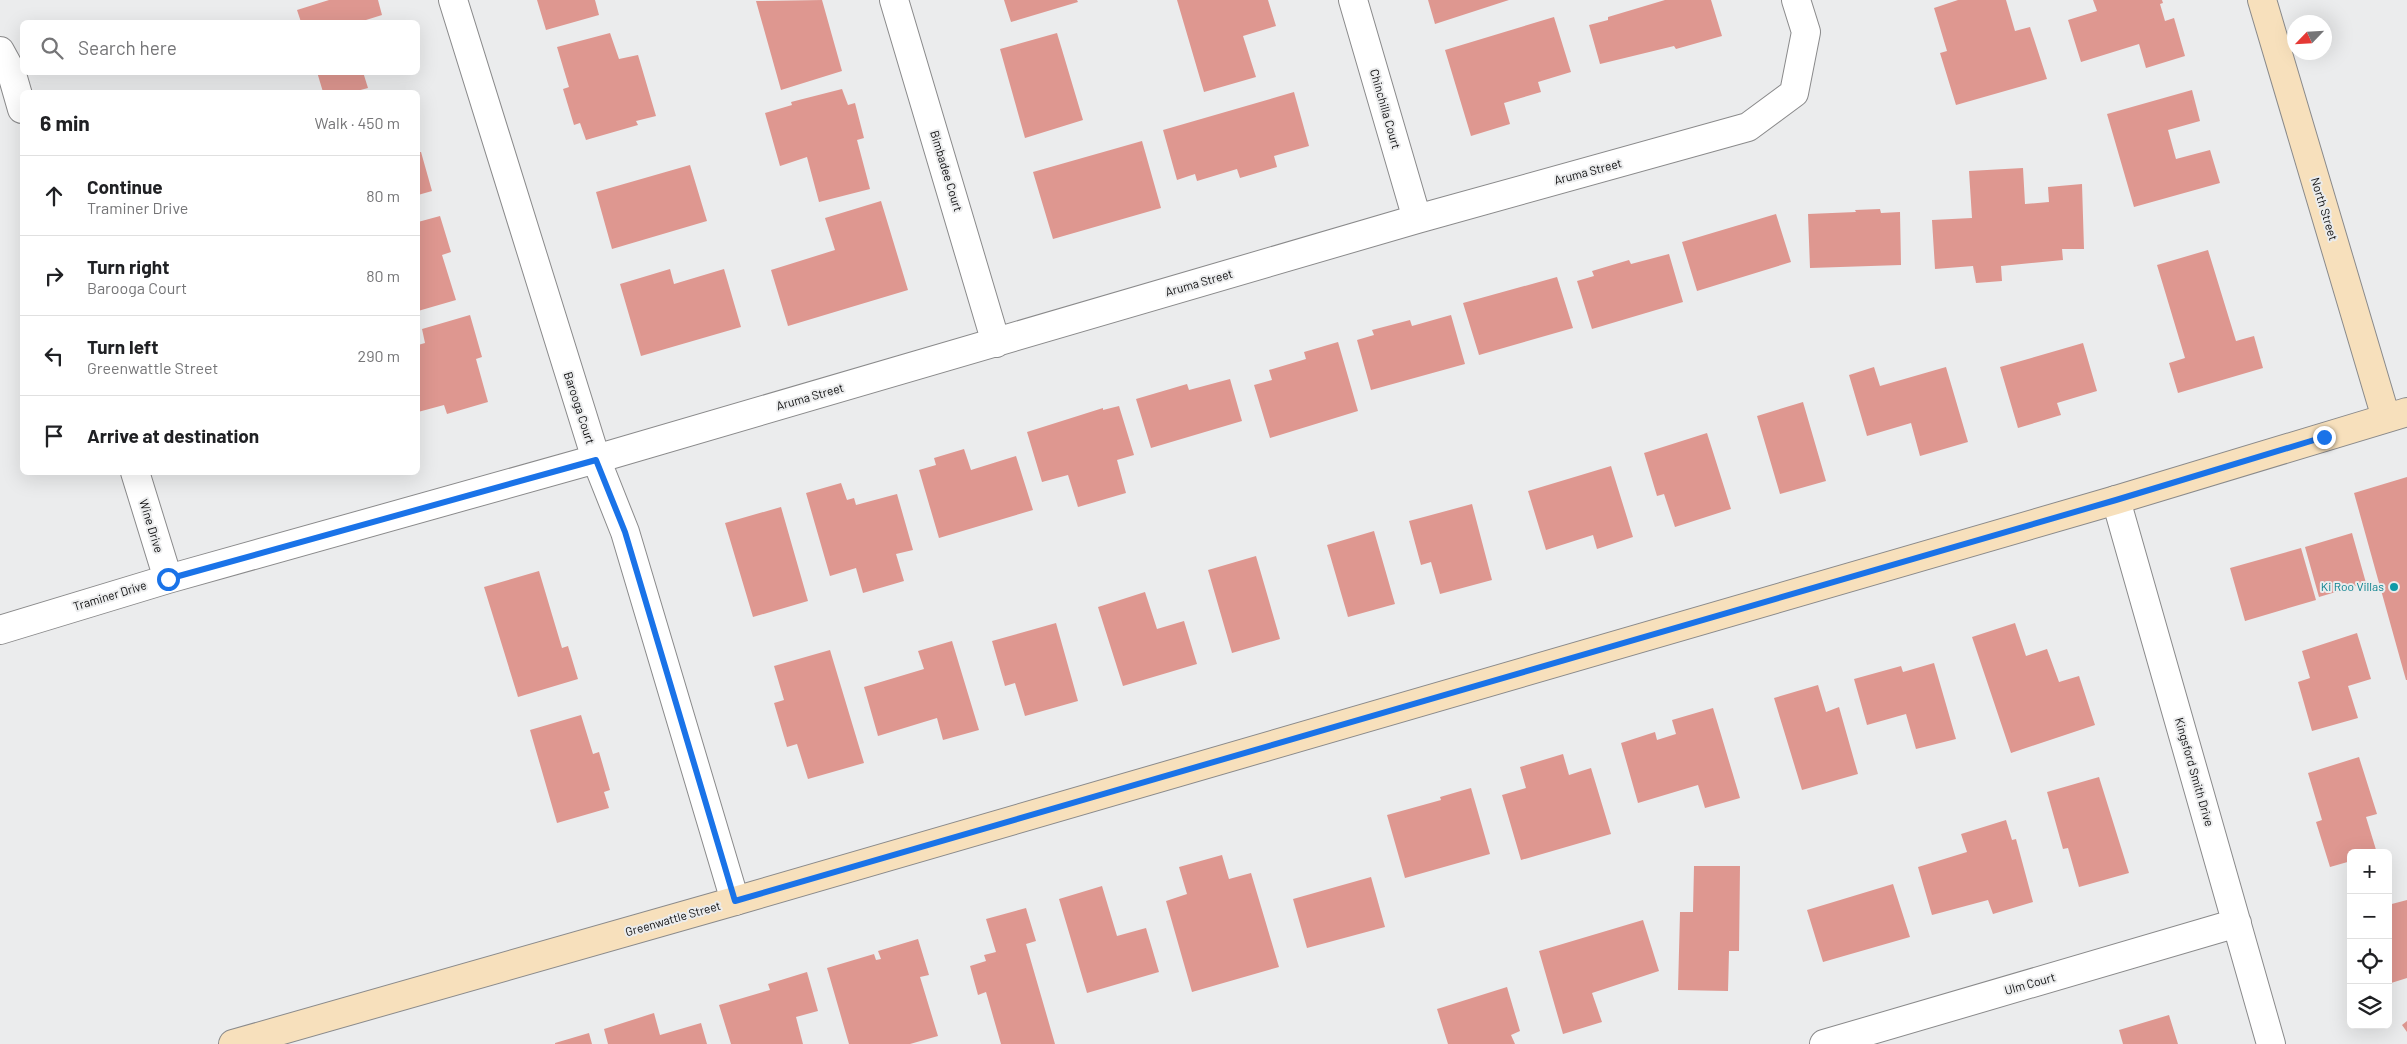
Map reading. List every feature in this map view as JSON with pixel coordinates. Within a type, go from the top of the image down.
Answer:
[{"type":"main road","name":"North Street","points":[[2262,0],[2396,415]]},
{"type":"main road","name":"Greenwattle Street","points":[[233,1044],[735,901],[2116,500],[2396,415]]},
{"type":"street","name":"Barooga Court","points":[[453,0],[596,460],[625,532],[735,901]]},
{"type":"street","name":"Bimbadee Court","points":[[894,0],[996,343]]},
{"type":"street","name":"Chinchilla Court","points":[[1353,0],[1417,219]]},
{"type":"street","name":"Aruma Street","points":[[596,460],[1417,219],[1748,127],[1794,93],[1806,32],[1796,0]]},
{"type":"street","points":[[0,51],[11,71],[20,102]]},
{"type":"street","name":"Traminer Drive","points":[[0,630],[168,579],[596,460]]},
{"type":"street","name":"Wine Drive","points":[[136,475],[168,579]]},
{"type":"street","name":"Kingsford Smith Drive","points":[[2116,500],[2271,1044]]},
{"type":"street","name":"Ulm Court","points":[[1824,1044],[2237,923]]},
{"type":"building","points":[[329,0],[378,0],[382,15],[366,20],[300,20],[297,10]]},
{"type":"building","points":[[537,0],[595,0],[599,15],[546,30]]},
{"type":"building","points":[[822,0],[842,71],[781,90],[756,1]]},
{"type":"building","points":[[1004,0],[1077,0],[1078,2],[1011,22]]},
{"type":"building","points":[[1177,0],[1268,0],[1276,26],[1243,36],[1256,77],[1204,92]]},
{"type":"building","points":[[1428,0],[1509,0],[1435,24]]},
{"type":"building","points":[[1665,0],[1711,0],[1722,36],[1676,49],[1674,46],[1600,64],[1589,25],[1608,20],[1608,17]]},
{"type":"building","points":[[1958,0],[2006,0],[2015,31],[2030,27],[2047,79],[1956,105],[1940,53],[1947,51],[1934,8]]},
{"type":"building","points":[[2093,0],[2162,0],[2163,3],[2160,4],[2165,21],[2174,18],[2185,56],[2146,68],[2139,44],[2081,62],[2068,20],[2097,11]]},
{"type":"building","points":[[1554,17],[1571,72],[1538,82],[1541,92],[1504,103],[1510,124],[1471,136],[1445,50]]},
{"type":"building","points":[[610,33],[619,59],[638,55],[656,116],[636,121],[638,125],[586,140],[580,123],[574,125],[563,89],[569,87],[557,47]]},
{"type":"building","points":[[1057,33],[1083,120],[1025,138],[1000,49]]},
{"type":"building","points":[[318,75],[364,75],[368,88],[360,90],[322,90]]},
{"type":"building","points":[[842,89],[848,105],[855,103],[864,138],[857,140],[870,189],[819,202],[807,157],[780,166],[765,113],[792,105],[791,102]]},
{"type":"building","points":[[2192,90],[2200,121],[2168,130],[2176,159],[2210,150],[2220,183],[2134,207],[2107,114]]},
{"type":"building","points":[[1294,92],[1309,146],[1274,156],[1277,167],[1240,178],[1237,169],[1197,181],[1195,174],[1177,180],[1163,130]]},
{"type":"building","points":[[1142,141],[1161,208],[1053,239],[1033,172]]},
{"type":"building","points":[[420,152],[421,152],[432,191],[420,194]]},
{"type":"building","points":[[690,165],[707,221],[612,249],[596,192]]},
{"type":"building","points":[[2023,168],[2025,204],[2049,202],[2048,187],[2082,184],[2084,249],[2062,249],[2063,260],[2001,266],[2002,281],[1976,283],[1973,266],[1935,269],[1932,220],[1972,218],[1969,171]]},
{"type":"building","points":[[881,201],[908,290],[788,326],[771,270],[835,250],[825,218]]},
{"type":"building","points":[[1880,209],[1881,213],[1900,212],[1901,265],[1810,268],[1808,214]]},
{"type":"building","points":[[1776,214],[1791,262],[1697,291],[1682,242]]},
{"type":"building","points":[[440,216],[451,252],[442,255],[456,300],[420,310],[420,221]]},
{"type":"building","points":[[2208,250],[2236,341],[2254,336],[2263,368],[2178,393],[2169,363],[2185,358],[2157,265]]},
{"type":"building","points":[[1669,254],[1683,302],[1592,329],[1577,281],[1594,276],[1592,271],[1629,260],[1631,264]]},
{"type":"building","points":[[670,269],[674,284],[724,269],[741,327],[641,356],[620,284]]},
{"type":"building","points":[[1557,277],[1573,328],[1479,355],[1463,303]]},
{"type":"building","points":[[470,315],[482,357],[476,359],[488,402],[447,414],[444,405],[420,411],[420,344],[425,343],[422,329]]},
{"type":"building","points":[[1451,315],[1465,364],[1371,390],[1357,340],[1374,335],[1372,330],[1410,320],[1412,326]]},
{"type":"building","points":[[1338,342],[1358,411],[1270,438],[1254,385],[1272,380],[1269,370],[1306,359],[1304,352]]},
{"type":"building","points":[[2083,343],[2097,391],[2057,403],[2061,415],[2018,428],[2000,367]]},
{"type":"building","points":[[1874,367],[1880,386],[1946,367],[1968,442],[1920,456],[1911,423],[1867,436],[1849,375]]},
{"type":"building","points":[[1230,379],[1242,421],[1151,448],[1136,399],[1187,384],[1189,390]]},
{"type":"building","points":[[1803,402],[1826,481],[1780,494],[1757,416]]},
{"type":"building","points":[[1119,406],[1134,455],[1117,460],[1126,493],[1078,507],[1068,475],[1042,482],[1027,432],[1103,408],[1103,410]]},
{"type":"building","points":[[1707,433],[1731,509],[1675,527],[1664,494],[1657,496],[1644,453]]},
{"type":"building","points":[[964,449],[971,470],[1016,456],[1033,510],[939,538],[919,470],[936,465],[934,458]]},
{"type":"building","points":[[1611,466],[1633,537],[1597,549],[1593,535],[1546,550],[1528,491]]},
{"type":"building","name":"Ki Roo Villas","points":[[2407,477],[2407,680],[2406,680],[2354,493]]},
{"type":"building","points":[[841,483],[847,500],[854,498],[856,505],[897,494],[913,550],[896,554],[904,581],[863,593],[856,568],[830,576],[806,493]]},
{"type":"building","points":[[1472,504],[1492,580],[1440,594],[1431,562],[1421,565],[1409,521]]},
{"type":"building","points":[[781,507],[808,601],[753,617],[725,523]]},
{"type":"building","points":[[1374,531],[1395,604],[1348,617],[1327,545]]},
{"type":"building","points":[[2352,533],[2366,583],[2319,597],[2305,547]]},
{"type":"building","points":[[2301,548],[2316,600],[2245,621],[2230,568]]},
{"type":"building","points":[[1256,556],[1280,639],[1232,653],[1208,570]]},
{"type":"building","points":[[539,571],[562,648],[568,646],[578,679],[518,697],[484,587]]},
{"type":"building","points":[[1145,592],[1157,629],[1184,621],[1197,664],[1123,686],[1098,607]]},
{"type":"building","points":[[1056,623],[1078,701],[1025,716],[1015,683],[1005,686],[992,641]]},
{"type":"building","points":[[2015,623],[2026,656],[2047,649],[2059,682],[2079,676],[2095,725],[2011,753],[1972,637]]},
{"type":"building","points":[[2357,633],[2371,679],[2348,686],[2358,718],[2312,731],[2298,682],[2310,678],[2302,651]]},
{"type":"building","points":[[952,641],[979,730],[943,740],[937,718],[878,736],[864,687],[924,669],[918,651]]},
{"type":"building","points":[[830,650],[864,763],[808,779],[797,744],[787,747],[774,703],[784,700],[774,666]]},
{"type":"building","points":[[1934,663],[1956,739],[1916,749],[1906,714],[1867,725],[1854,679],[1901,666],[1903,672]]},
{"type":"building","points":[[1818,685],[1826,712],[1839,707],[1858,774],[1802,790],[1774,698]]},
{"type":"building","points":[[1713,708],[1740,798],[1705,808],[1698,785],[1638,803],[1621,743],[1655,732],[1657,740],[1676,734],[1672,720]]},
{"type":"building","points":[[581,715],[593,754],[599,752],[610,790],[604,792],[609,808],[557,823],[530,730]]},
{"type":"building","points":[[1563,754],[1569,775],[1591,768],[1611,834],[1521,860],[1502,795],[1526,788],[1520,767]]},
{"type":"building","points":[[2359,757],[2377,814],[2366,817],[2376,849],[2347,849],[2347,862],[2330,867],[2316,822],[2322,820],[2308,773]]},
{"type":"building","points":[[2099,777],[2129,873],[2079,887],[2068,848],[2063,849],[2047,792]]},
{"type":"building","points":[[1471,788],[1490,854],[1405,878],[1387,815],[1441,800],[1440,797]]},
{"type":"building","points":[[2006,820],[2012,840],[2016,839],[2033,902],[1993,914],[1988,900],[1932,915],[1918,867],[1967,852],[1961,834]]},
{"type":"building","points":[[1222,855],[1229,879],[1251,873],[1279,967],[1192,992],[1166,901],[1187,894],[1179,867]]},
{"type":"building","points":[[1694,866],[1740,866],[1739,951],[1729,951],[1728,991],[1678,990],[1680,912],[1693,912]]},
{"type":"building","points":[[1371,877],[1385,927],[1307,948],[1293,899]]},
{"type":"building","points":[[1893,884],[1910,937],[1823,962],[1807,910]]},
{"type":"building","points":[[1102,886],[1117,936],[1146,928],[1159,972],[1087,993],[1059,899]]},
{"type":"building","points":[[2407,900],[2407,978],[2392,983],[2392,939],[2392,904]]},
{"type":"building","points":[[1026,908],[1036,941],[1026,944],[1055,1044],[1001,1044],[986,992],[978,995],[970,966],[986,961],[984,955],[996,952],[986,919]]},
{"type":"building","points":[[1643,920],[1659,971],[1592,993],[1602,1022],[1563,1034],[1539,951]]},
{"type":"building","points":[[918,939],[929,975],[920,977],[938,1036],[910,1044],[849,1044],[827,968],[874,954],[876,960],[881,959],[878,951]]},
{"type":"building","points":[[807,972],[818,1011],[796,1017],[803,1044],[731,1044],[719,1005],[770,990],[768,984]]},
{"type":"building","points":[[1507,987],[1520,1031],[1511,1035],[1515,1044],[1448,1044],[1437,1009]]},
{"type":"building","points":[[654,1013],[660,1035],[701,1023],[707,1044],[608,1044],[604,1029]]},
{"type":"building","points":[[2169,1015],[2178,1044],[2123,1044],[2119,1030]]},
{"type":"building","points":[[2407,1021],[2407,1032],[2402,1025]]},
{"type":"building","points":[[589,1033],[592,1044],[555,1044],[555,1043]]},
{"type":"place","name":"Ki Roo Villas","points":[[2394,587]]},
{"type":"route","points":[[168,579],[596,460],[625,532],[735,901],[2116,500],[2324,437]]}]
